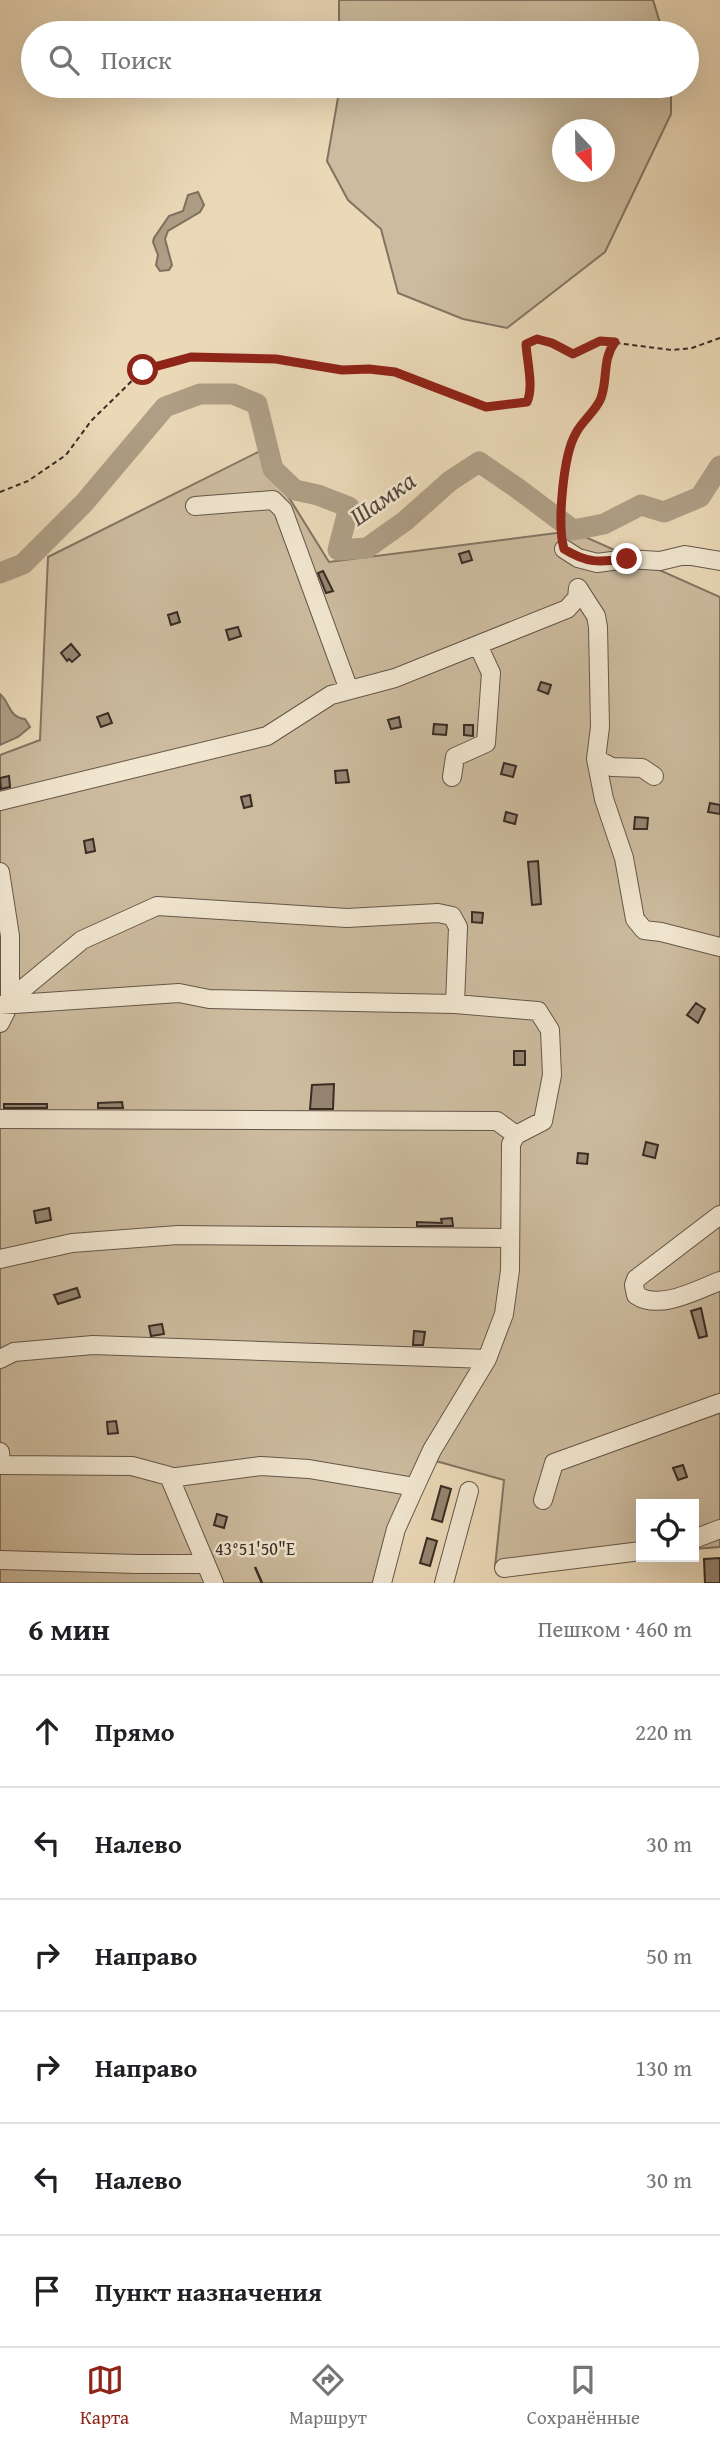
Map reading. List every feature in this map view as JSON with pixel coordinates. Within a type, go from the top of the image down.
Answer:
[{"type":"lane","points":[[195,506],[273,500],[284,510],[349,690]]},
{"type":"lane","points":[[564,549],[578,558],[597,563],[627,559],[660,561],[685,555],[720,561]]},
{"type":"lane","points":[[0,802],[267,736],[331,695],[395,678],[568,609],[577,598],[578,588],[596,616],[598,627],[600,727],[596,759],[604,799],[624,858],[635,919],[644,930],[720,947]]},
{"type":"lane","points":[[453,777],[455,757],[486,743],[491,673],[478,645]]},
{"type":"lane","points":[[596,759],[612,767],[642,768],[654,776]]},
{"type":"lane","points":[[0,872],[10,936],[5,1004],[0,1023]]},
{"type":"lane","points":[[5,1004],[82,940],[158,906],[347,918],[438,913],[452,916],[458,927],[455,1004]]},
{"type":"lane","points":[[5,1004],[179,993],[209,999],[455,1004],[538,1011],[550,1030],[552,1075],[543,1121],[516,1135],[511,1144],[510,1270],[504,1314],[487,1359],[432,1450],[415,1487],[396,1529],[382,1583]]},
{"type":"lane","points":[[0,1119],[497,1121],[516,1135]]},
{"type":"lane","points":[[720,1215],[636,1279],[634,1285],[636,1295],[644,1300],[656,1300],[678,1297],[720,1281]]},
{"type":"lane","points":[[0,1259],[72,1243],[178,1235],[510,1238]]},
{"type":"lane","points":[[0,1359],[14,1352],[93,1345],[487,1359]]},
{"type":"lane","points":[[543,1500],[554,1463],[720,1403]]},
{"type":"lane","points":[[0,1452],[0,1465],[132,1466],[169,1476],[214,1583]]},
{"type":"lane","points":[[169,1478],[261,1466],[309,1468],[415,1487]]},
{"type":"lane","points":[[444,1583],[469,1491]]},
{"type":"lane","points":[[699,1537],[720,1529]]},
{"type":"lane","points":[[504,1568],[636,1552]]},
{"type":"lane","points":[[0,1560],[206,1564]]},
{"type":"path","points":[[0,492],[28,481],[66,455],[91,421],[143,370],[191,357],[276,359],[342,370],[395,372],[486,407],[527,402],[531,393],[526,344],[537,339],[573,354],[600,341],[672,350],[692,348],[720,338]]},
{"type":"path","points":[[564,549],[560,536],[565,466],[575,434],[601,400],[607,352],[615,342]]},
{"type":"shaded area","points":[[339,0],[653,0],[659,21],[339,21]]},
{"type":"shaded area","points":[[338,98],[671,98],[671,114],[605,252],[507,328],[463,319],[398,293],[381,229],[348,200],[327,161]]},
{"type":"shaded area","points":[[198,192],[204,205],[200,212],[168,231],[165,239],[172,265],[169,270],[160,271],[156,265],[158,255],[154,238],[169,216],[183,211],[188,195]]},
{"type":"shaded area","points":[[260,451],[329,562],[572,531],[720,597],[720,1547],[699,1549],[699,1499],[636,1499],[636,1554],[495,1567],[504,1480],[432,1460],[382,1583],[0,1583],[0,755],[40,740],[48,557]]},
{"type":"shaded area","points":[[0,694],[12,712],[25,719],[30,727],[18,737],[0,745]]},
{"type":"building","points":[[469,551],[472,560],[462,563],[459,554]]},
{"type":"building","points":[[323,571],[333,591],[326,593],[318,573]]},
{"type":"building","points":[[177,612],[180,622],[171,625],[168,615]]},
{"type":"building","points":[[238,627],[241,636],[229,640],[226,630]]},
{"type":"building","points":[[71,644],[80,655],[72,662],[69,659],[67,661],[61,653]]},
{"type":"building","points":[[541,682],[551,685],[548,694],[538,690]]},
{"type":"building","points":[[108,713],[112,723],[101,727],[97,717]]},
{"type":"building","points":[[399,717],[401,727],[391,729],[388,720]]},
{"type":"building","points":[[434,724],[447,725],[446,735],[433,734]]},
{"type":"building","points":[[464,725],[473,725],[473,736],[464,735]]},
{"type":"building","points":[[504,763],[516,766],[513,777],[501,774]]},
{"type":"building","points":[[347,770],[349,782],[336,783],[335,771]]},
{"type":"building","points":[[9,776],[10,787],[1,789],[0,778]]},
{"type":"building","points":[[250,795],[252,806],[244,808],[241,797]]},
{"type":"building","points":[[710,803],[720,805],[720,814],[708,812]]},
{"type":"building","points":[[506,812],[517,815],[515,824],[504,821]]},
{"type":"building","points":[[635,817],[648,818],[647,829],[634,829]]},
{"type":"building","points":[[93,839],[95,851],[86,853],[84,841]]},
{"type":"building","points":[[538,861],[541,904],[532,905],[528,862]]},
{"type":"building","points":[[472,912],[483,913],[482,923],[472,922]]},
{"type":"building","points":[[696,1003],[705,1009],[698,1023],[687,1015]]},
{"type":"building","points":[[514,1051],[525,1051],[525,1065],[514,1065]]},
{"type":"building","points":[[334,1084],[333,1109],[310,1109],[312,1085]]},
{"type":"building","points":[[122,1102],[123,1108],[98,1108],[98,1103]]},
{"type":"building","points":[[4,1104],[47,1104],[47,1108],[4,1108]]},
{"type":"building","points":[[646,1142],[658,1145],[655,1158],[643,1155]]},
{"type":"building","points":[[578,1153],[588,1154],[587,1164],[577,1163]]},
{"type":"building","points":[[49,1208],[51,1220],[36,1223],[34,1211]]},
{"type":"building","points":[[452,1218],[453,1226],[417,1226],[417,1222],[442,1223],[441,1219]]},
{"type":"building","points":[[77,1288],[80,1297],[58,1304],[54,1295]]},
{"type":"building","points":[[701,1308],[707,1336],[699,1338],[691,1311]]},
{"type":"building","points":[[162,1324],[164,1334],[151,1336],[149,1326]]},
{"type":"building","points":[[414,1331],[425,1332],[423,1345],[413,1345]]},
{"type":"building","points":[[116,1421],[118,1433],[108,1434],[107,1422]]},
{"type":"building","points":[[683,1465],[687,1477],[678,1480],[673,1468]]},
{"type":"building","points":[[441,1486],[451,1489],[442,1522],[432,1519]]},
{"type":"building","points":[[217,1514],[227,1517],[224,1528],[214,1525]]},
{"type":"building","points":[[427,1538],[437,1541],[430,1566],[420,1563]]},
{"type":"building","points":[[720,1558],[720,1583],[705,1583],[704,1559]]},
{"type":"waterway","name":"Шамка","points":[[0,573],[23,564],[84,503],[165,407],[200,394],[233,394],[257,404],[273,469],[295,490],[318,495],[349,507],[338,550],[367,548],[405,521],[450,481],[479,462],[573,530],[604,524],[641,505],[664,512],[700,497],[720,466]]},
{"type":"route","points":[[143,370],[191,357],[276,359],[342,370],[369,369],[395,372],[486,407],[527,402],[531,393],[526,344],[537,339],[573,354],[600,341],[615,342],[607,352],[601,400],[575,434],[565,466],[560,536],[564,549],[578,558],[597,563],[627,559]]}]
